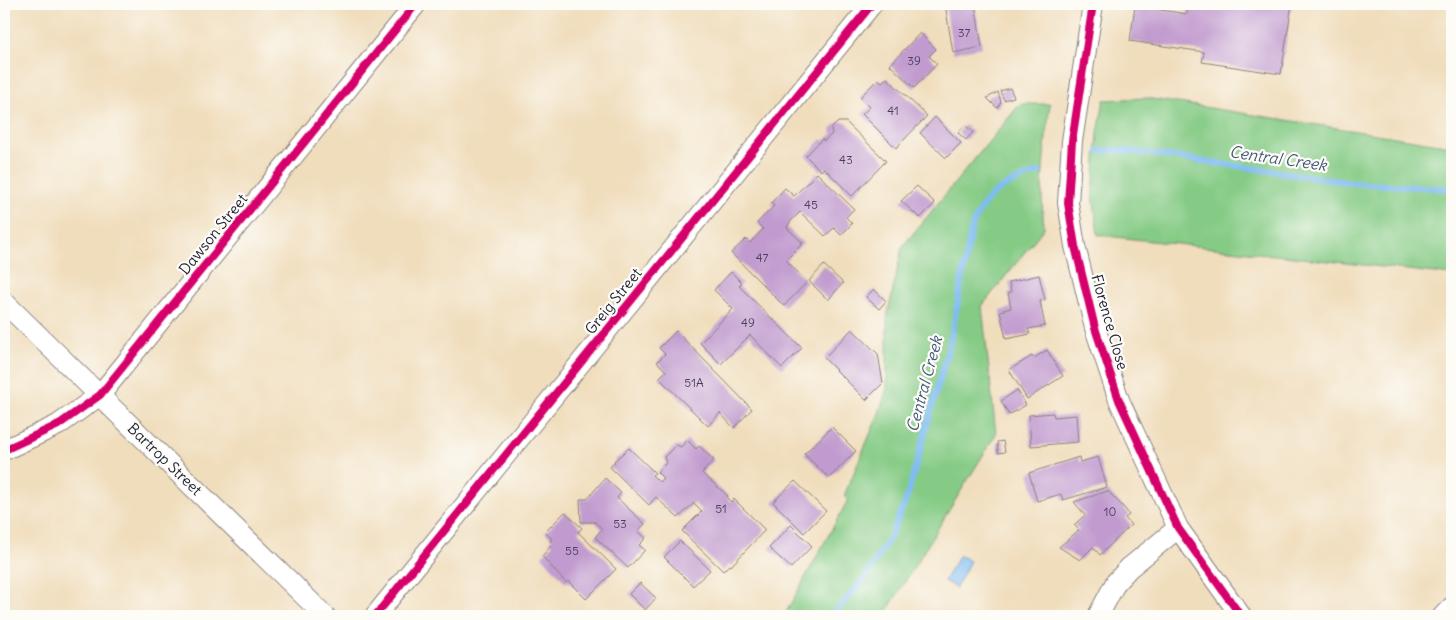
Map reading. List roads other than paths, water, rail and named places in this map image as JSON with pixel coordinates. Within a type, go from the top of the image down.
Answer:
[{"type":"street","name":"Dawson Street","points":[[4,450],[58,426],[100,395],[416,4]]},
{"type":"street","name":"Greig Street","points":[[375,616],[872,4]]},
{"type":"street","name":"Florence Close","points":[[1093,4],[1072,141],[1068,203],[1075,246],[1095,328],[1119,400],[1178,528],[1241,616]]},
{"type":"street","name":"Bartrop Street","points":[[4,302],[326,616]]},
{"type":"street","points":[[1098,616],[1116,582],[1129,568],[1178,528]]},
{"type":"street","points":[[1443,616],[1452,607]]},
{"type":"water","points":[[959,555],[970,561],[956,588],[944,581]]},
{"type":"waterway","name":"Central Creek","points":[[1099,151],[1119,150],[1161,155],[1354,183],[1452,189]]},
{"type":"waterway","name":"Central Creek","points":[[832,616],[865,578],[891,535],[907,497],[950,343],[972,226],[984,204],[998,190],[1039,172]]}]
